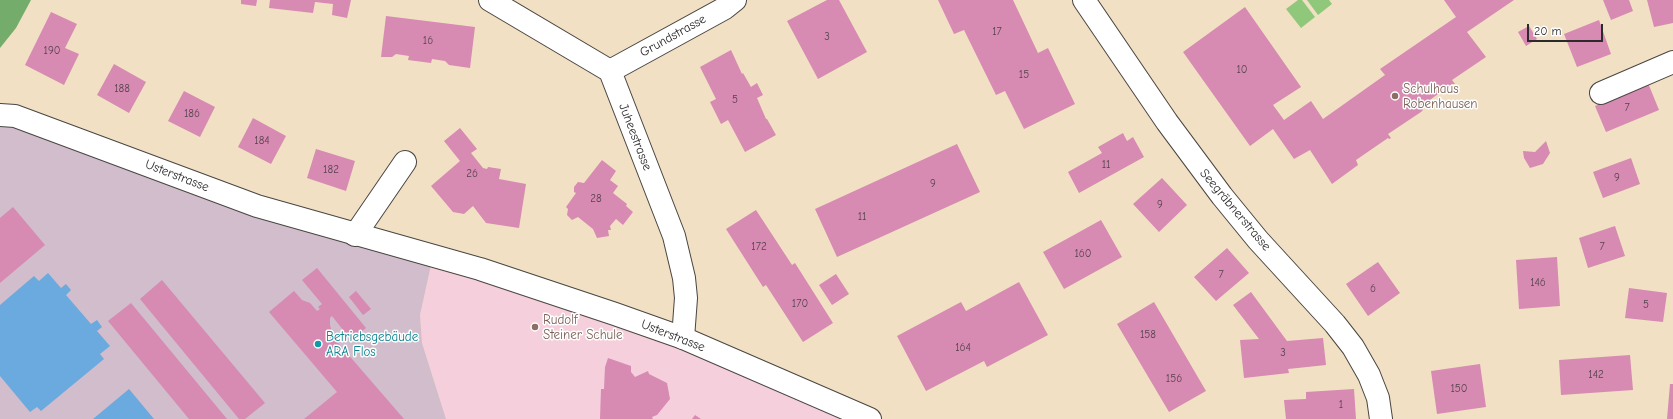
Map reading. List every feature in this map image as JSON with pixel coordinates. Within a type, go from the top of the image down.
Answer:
[{"type":"street","points":[[490,0],[610,71]]},
{"type":"street","name":"Grundstrasse","points":[[610,71],[725,8],[735,0]]},
{"type":"street","name":"Seegräbnerstrasse","points":[[1084,0],[1167,122],[1222,196],[1258,240],[1335,324],[1353,347],[1378,398],[1381,419]]},
{"type":"street","points":[[1600,93],[1673,62]]},
{"type":"street","name":"Juheestrasse","points":[[610,71],[674,236],[684,278],[686,298],[683,338]]},
{"type":"street","name":"Usterstrasse","points":[[0,115],[15,116],[257,206],[355,235],[480,269],[683,338],[870,419]]},
{"type":"street","points":[[355,235],[405,162]]},
{"type":"shaded area","points":[[0,115],[433,256],[420,315],[422,343],[446,419],[0,419]]},
{"type":"shaded area","name":"Rudolf Steiner Schule","points":[[433,256],[875,419],[446,419],[422,343],[420,315]]},
{"type":"green space","points":[[0,0],[31,0],[16,28],[0,48]]},
{"type":"green space","points":[[1298,0],[1302,0],[1315,17],[1301,28],[1286,9]]},
{"type":"green space","points":[[1307,0],[1329,0],[1332,4],[1318,15]]},
{"type":"water","points":[[48,273],[61,288],[66,284],[71,290],[66,295],[91,324],[97,320],[102,327],[97,331],[110,346],[100,354],[104,359],[41,411],[37,407],[30,412],[0,376],[0,305],[34,276],[39,281]]},
{"type":"water","points":[[129,389],[154,419],[93,419]]},
{"type":"building","points":[[241,0],[257,0],[256,6],[241,4]]},
{"type":"building","points":[[270,0],[351,0],[347,18],[332,15],[333,4],[315,2],[313,13],[269,8]]},
{"type":"building","points":[[827,0],[839,0],[867,52],[818,79],[787,21]]},
{"type":"building","points":[[938,0],[1013,0],[1038,53],[1048,48],[1075,104],[1024,129],[1005,91],[996,95],[964,30],[954,34]]},
{"type":"building","points":[[1444,0],[1514,0],[1467,32],[1486,57],[1452,80],[1455,84],[1452,84],[1420,107],[1423,110],[1421,112],[1388,134],[1391,138],[1388,138],[1356,160],[1358,165],[1332,184],[1310,150],[1294,159],[1273,129],[1250,146],[1183,52],[1245,7],[1301,87],[1273,105],[1284,120],[1311,101],[1323,119],[1385,75],[1380,69],[1456,17]]},
{"type":"building","points":[[1603,0],[1629,0],[1633,11],[1611,20]]},
{"type":"building","points":[[1647,0],[1673,0],[1673,23],[1654,27]]},
{"type":"building","points":[[51,12],[77,24],[65,48],[79,54],[64,85],[25,65]]},
{"type":"building","points":[[386,16],[475,27],[470,68],[449,65],[445,61],[432,59],[431,63],[408,60],[409,56],[396,54],[392,57],[381,57]]},
{"type":"building","points":[[1599,20],[1611,54],[1577,67],[1564,34]]},
{"type":"building","points":[[1529,26],[1537,39],[1526,46],[1518,32]]},
{"type":"building","points":[[731,50],[742,74],[743,73],[751,87],[757,83],[763,95],[757,98],[766,119],[776,135],[745,152],[728,120],[721,124],[710,102],[716,99],[700,67]]},
{"type":"building","points":[[114,64],[146,82],[129,113],[97,95]]},
{"type":"building","points":[[1648,83],[1659,110],[1606,132],[1595,106]]},
{"type":"building","points":[[184,91],[215,107],[200,137],[168,121]]},
{"type":"building","points":[[253,118],[286,136],[271,164],[238,147]]},
{"type":"building","points":[[460,128],[477,149],[471,153],[483,168],[487,169],[488,167],[501,169],[499,179],[526,184],[519,228],[486,223],[473,206],[464,214],[453,212],[431,186],[460,161],[444,141]]},
{"type":"building","points":[[1123,133],[1127,141],[1133,137],[1144,157],[1079,193],[1068,172],[1102,153],[1098,147]]},
{"type":"building","points":[[1546,141],[1550,153],[1543,164],[1530,168],[1524,158],[1523,151],[1535,152]]},
{"type":"building","points":[[957,144],[980,192],[837,257],[815,209]]},
{"type":"building","points":[[316,149],[355,161],[346,191],[307,178]]},
{"type":"building","points":[[1631,158],[1640,184],[1603,198],[1593,172]]},
{"type":"building","points":[[602,160],[616,171],[610,180],[618,186],[613,193],[627,204],[626,206],[633,212],[623,225],[616,219],[610,226],[611,230],[608,230],[609,236],[597,238],[593,229],[578,217],[572,220],[567,215],[568,209],[566,207],[576,193],[574,192],[574,187],[578,182],[584,183]]},
{"type":"building","points":[[1162,178],[1187,205],[1159,232],[1133,204]]},
{"type":"building","points":[[13,207],[45,245],[0,283],[0,218]]},
{"type":"building","points":[[756,210],[792,265],[795,263],[833,323],[803,342],[766,285],[763,287],[726,229]]},
{"type":"building","points":[[1101,220],[1122,257],[1064,289],[1043,252]]},
{"type":"building","points":[[1615,226],[1625,256],[1588,268],[1579,238]]},
{"type":"building","points":[[1227,248],[1249,273],[1216,301],[1194,277]]},
{"type":"building","points":[[1557,257],[1560,306],[1519,309],[1516,260]]},
{"type":"building","points":[[1378,262],[1400,293],[1368,316],[1346,284]]},
{"type":"building","name":"Betriebsgebäude ARA Flos","points":[[317,268],[366,328],[351,340],[332,316],[330,318],[330,325],[333,337],[404,419],[304,419],[337,392],[269,312],[294,291],[302,300],[310,303],[317,311],[320,309],[318,307],[322,304],[302,280]]},
{"type":"building","points":[[836,274],[849,294],[832,305],[819,285]]},
{"type":"building","points":[[162,280],[265,403],[245,419],[239,419],[140,299]]},
{"type":"building","points":[[1019,282],[1048,335],[987,367],[984,361],[926,391],[897,336],[961,302],[966,311]]},
{"type":"building","points":[[1629,288],[1667,293],[1663,322],[1625,318]]},
{"type":"building","points":[[356,291],[371,309],[363,315],[349,297]]},
{"type":"building","points":[[1251,292],[1287,341],[1323,338],[1326,365],[1288,369],[1289,373],[1244,378],[1240,340],[1259,339],[1233,305]]},
{"type":"building","points":[[1154,302],[1206,391],[1169,412],[1117,324]]},
{"type":"building","points":[[131,303],[227,419],[189,419],[108,321]]},
{"type":"building","points":[[1630,355],[1633,390],[1561,395],[1559,360]]},
{"type":"building","points":[[608,358],[631,366],[631,372],[635,377],[648,371],[649,374],[667,383],[670,399],[657,415],[652,417],[653,419],[600,419],[601,389],[604,389],[605,367]]},
{"type":"building","points":[[1480,364],[1486,407],[1437,414],[1431,371]]},
{"type":"building","points":[[1670,384],[1673,384],[1673,419],[1667,419]]},
{"type":"building","points":[[1354,389],[1356,419],[1286,419],[1284,400],[1306,399],[1306,392]]},
{"type":"building","points":[[695,415],[701,419],[692,419]]},
{"type":"place","name":"Schulhaus Robenhausen","points":[[1395,96]]},
{"type":"place","name":"Rudolf Steiner Schule","points":[[535,327]]},
{"type":"place","name":"Betriebsgebäude ARA Flos","points":[[318,344]]}]
